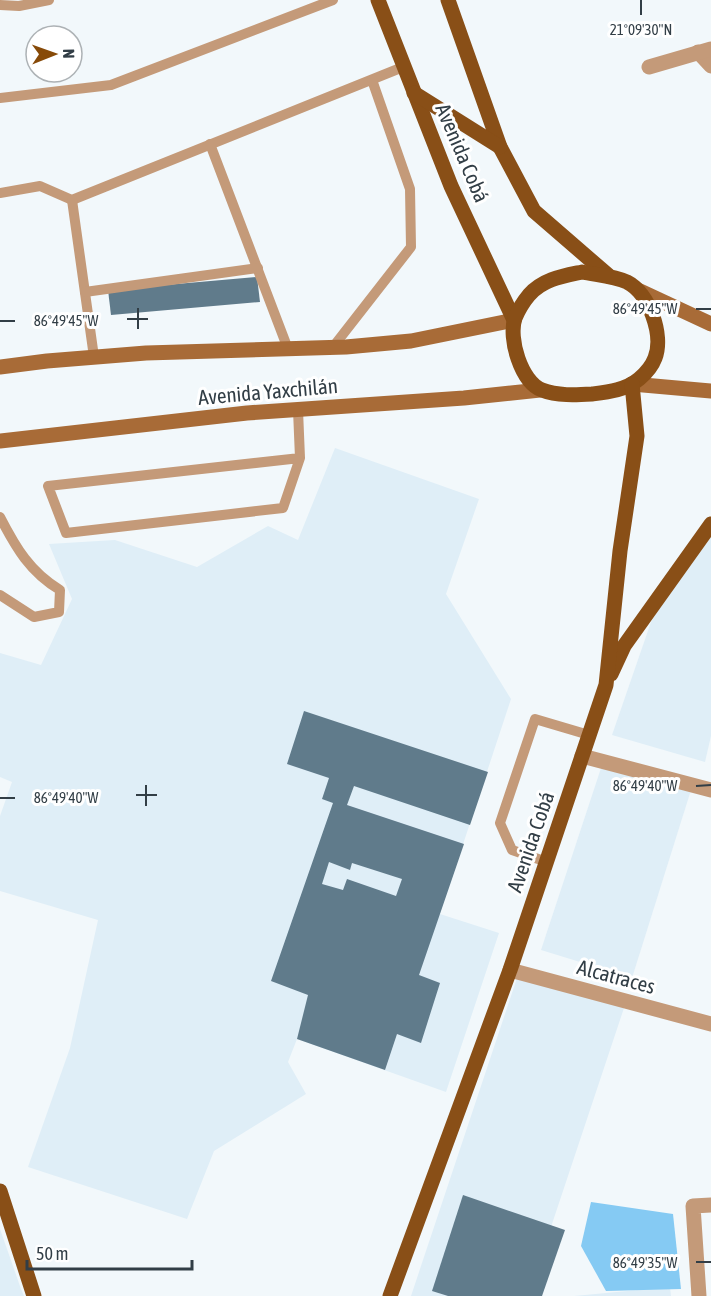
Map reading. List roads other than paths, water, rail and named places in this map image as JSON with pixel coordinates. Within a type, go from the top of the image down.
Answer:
[{"type":"main road","name":"Avenida Cobá","points":[[378,0],[451,186],[514,320]]},
{"type":"main road","name":"Avenida Cobá","points":[[448,0],[500,147],[534,211],[611,278]]},
{"type":"main road","points":[[414,93],[500,147]]},
{"type":"main road","points":[[638,290],[652,310],[656,332],[656,357],[645,374],[632,384],[609,392],[582,395],[540,390],[529,380],[518,364],[514,320],[530,294],[553,278],[582,272],[626,282],[638,290],[711,324]]},
{"type":"main road","name":"Avenida Yaxchilán","points":[[0,367],[146,353],[333,347],[411,341],[514,320]]},
{"type":"main road","name":"Avenida Cobá","points":[[390,1296],[510,970],[606,685],[620,551],[637,436],[632,384]]},
{"type":"main road","points":[[632,384],[711,391]]},
{"type":"main road","name":"Avenida Yaxchilán","points":[[0,441],[247,413],[464,398],[540,390]]},
{"type":"main road","points":[[606,685],[624,646],[711,524]]},
{"type":"main road","points":[[0,1191],[34,1296]]},
{"type":"street","points":[[649,67],[704,51],[711,66]]},
{"type":"street","points":[[582,756],[711,790]]},
{"type":"street","name":"Alcatraces","points":[[510,970],[711,1024]]},
{"type":"street","points":[[699,1296],[693,1206],[711,1205]]},
{"type":"lane","points":[[0,4],[19,6],[49,0]]},
{"type":"lane","points":[[0,98],[111,85],[333,0]]},
{"type":"lane","points":[[0,193],[40,186],[72,200],[403,67]]},
{"type":"lane","points":[[333,347],[411,247],[410,189],[372,80]]},
{"type":"lane","points":[[210,144],[288,349]]},
{"type":"lane","points":[[72,200],[94,357]]},
{"type":"lane","points":[[85,292],[258,268]]},
{"type":"lane","points":[[298,410],[300,458],[283,508],[66,533],[48,486],[300,458]]},
{"type":"lane","points":[[0,517],[15,547],[28,563],[42,579],[60,590],[59,612],[34,617],[0,595]]},
{"type":"lane","points":[[547,862],[512,850],[500,823],[536,719],[589,735]]}]
